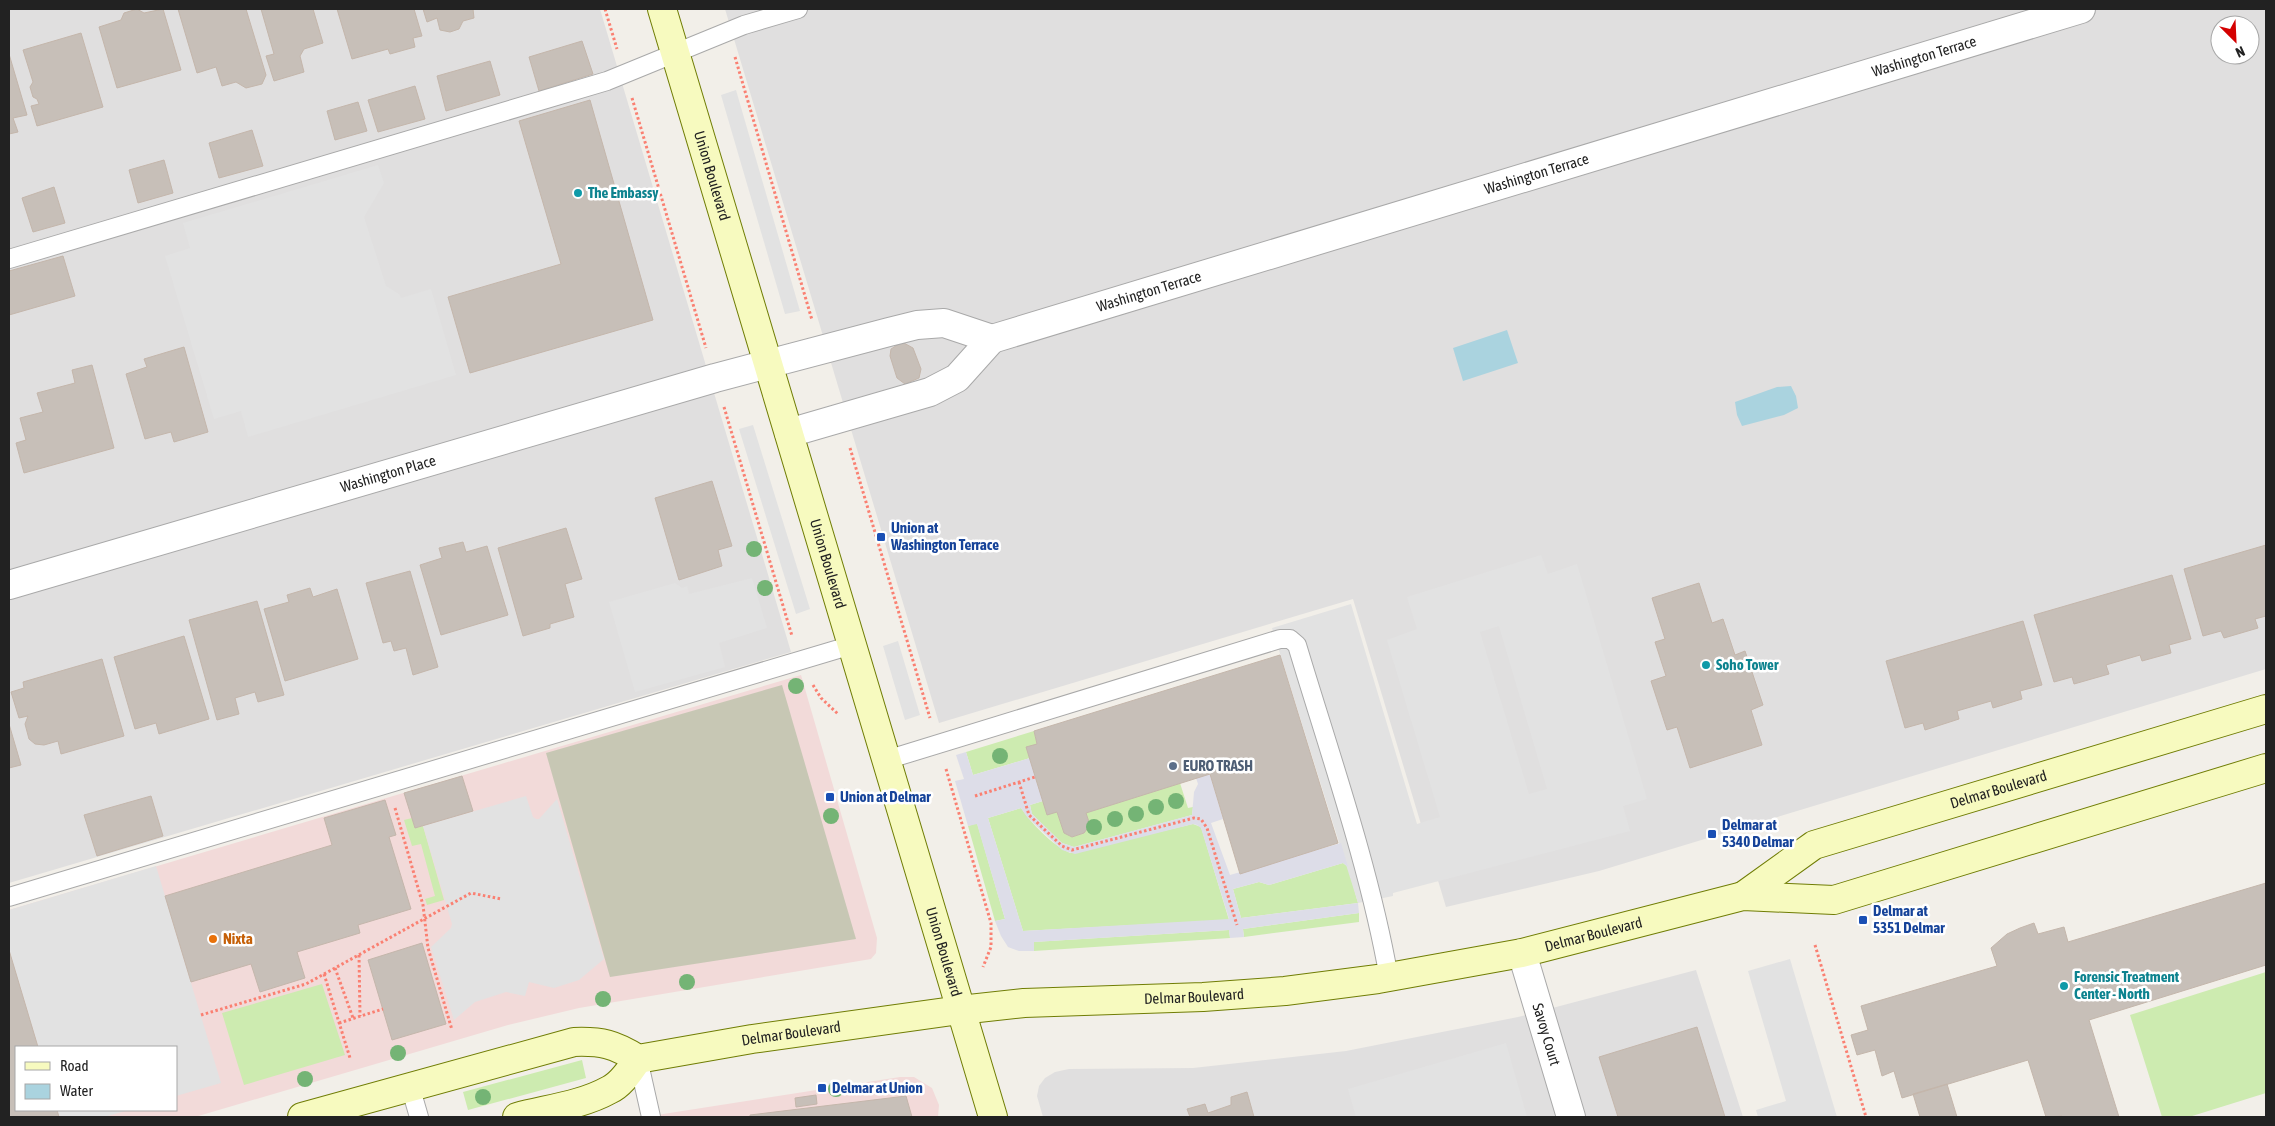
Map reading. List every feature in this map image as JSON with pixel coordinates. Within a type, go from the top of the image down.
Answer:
[{"type":"main road","name":"Union Boulevard","points":[[662,9],[993,1117]]},
{"type":"main road","name":"Delmar Boulevard","points":[[1743,896],[1814,845],[2266,709]]},
{"type":"main road","name":"Delmar Boulevard","points":[[638,1059],[752,1039],[1024,1003],[1212,997],[1285,991],[1389,978],[1522,952],[1743,896],[1834,900],[2266,768]]},
{"type":"main road","points":[[302,1117],[574,1042],[594,1041],[617,1046],[638,1059],[627,1075],[611,1090],[589,1098],[517,1117]]},
{"type":"street","name":"Washington Terrace","points":[[992,339],[2082,9]]},
{"type":"street","name":"Washington Place","points":[[9,585],[715,378],[908,328],[944,323],[992,339]]},
{"type":"street","points":[[789,433],[930,392],[957,378],[992,339]]},
{"type":"street","name":"Savoy Court","points":[[1522,952],[1571,1117]]},
{"type":"lane","points":[[9,259],[606,81],[728,32],[798,9]]},
{"type":"lane","points":[[886,760],[1280,639],[1290,639],[1296,645],[1363,862],[1380,928],[1389,978]]},
{"type":"lane","points":[[9,896],[852,645]]},
{"type":"lane","points":[[638,1059],[652,1117]]},
{"type":"lane","points":[[410,1086],[419,1117]]},
{"type":"path","points":[[728,32],[821,350]]},
{"type":"path","points":[[841,418],[991,923]]},
{"type":"path","points":[[975,796],[1035,777]]},
{"type":"path","points":[[1020,782],[1029,815],[1062,846],[1072,850],[1194,818],[1200,819],[1208,828],[1237,924]]},
{"type":"path","points":[[388,808],[394,807],[423,905],[428,948],[452,1030]]},
{"type":"path","points":[[201,1015],[306,984],[471,893],[501,899]]},
{"type":"path","points":[[1815,946],[1866,1117]]},
{"type":"path","points":[[359,954],[360,1016]]},
{"type":"path","points":[[335,968],[353,1018]]},
{"type":"path","points":[[324,974],[350,1058]]},
{"type":"path","points":[[339,1023],[383,1009]]},
{"type":"shaded area","points":[[9,9],[600,9],[791,652],[9,883]]},
{"type":"shaded area","points":[[725,9],[2266,9],[2266,669],[1599,871],[1446,907],[1353,599],[939,723]]},
{"type":"shaded area","points":[[736,90],[800,311],[785,314],[721,95]]},
{"type":"shaded area","points":[[378,165],[384,183],[364,217],[386,286],[399,294],[401,298],[431,289],[456,375],[248,437],[241,411],[214,419],[165,256],[190,248],[183,223]]},
{"type":"shaded area","points":[[753,425],[810,609],[796,614],[739,429]]},
{"type":"shaded area","points":[[1541,555],[1548,574],[1577,564],[1647,799],[1623,806],[1630,831],[1393,893],[1393,896],[1358,903],[1272,628],[1351,604],[1417,824],[1440,817],[1387,640],[1417,629],[1407,597]],"holes":[[[1499,626],[1547,789],[1529,794],[1480,632]]]},
{"type":"shaded area","points":[[752,578],[767,628],[719,643],[725,667],[635,692],[609,602],[675,583],[682,588],[687,586],[689,594]]},
{"type":"shaded area","points":[[898,641],[920,715],[905,720],[883,646]]},
{"type":"shaded area","points":[[801,675],[877,938],[876,953],[871,959],[579,1008],[508,1025],[195,1117],[9,1117],[9,910]]},
{"type":"shaded area","points":[[782,685],[856,939],[610,977],[546,753]]},
{"type":"shaded area","points":[[966,752],[973,775],[1030,758],[1043,801],[1030,805],[1032,814],[1062,843],[1074,847],[1192,815],[1194,792],[1198,784],[1196,778],[1210,774],[1223,819],[1211,823],[1230,875],[1341,843],[1348,867],[1343,863],[1269,885],[1259,882],[1233,889],[1241,918],[1358,903],[1359,913],[1243,929],[1244,937],[1230,938],[1229,930],[1034,942],[1034,951],[1019,951],[1008,947],[995,921],[1005,919],[977,824],[968,826],[955,781],[964,779],[956,755]],"holes":[[[1021,808],[1027,817],[1062,850],[1075,854],[1193,824],[1197,825],[1201,828],[1229,919],[1023,931],[988,818]]]},
{"type":"shaded area","points":[[526,796],[533,817],[536,819],[539,819],[557,799],[604,959],[579,980],[554,988],[529,982],[525,996],[506,992],[475,1002],[454,1020],[431,947],[451,928],[452,924],[423,826]]},
{"type":"shaded area","points":[[156,866],[221,1083],[178,1095],[178,1046],[38,1046],[9,950],[9,910]]},
{"type":"shaded area","points":[[1790,959],[1837,1117],[1758,1117],[1756,1110],[1786,1101],[1748,971]]},
{"type":"shaded area","points":[[1696,970],[1743,1117],[1043,1117],[1037,1096],[1039,1086],[1045,1078],[1055,1072],[1069,1069],[1193,1068],[1346,1051],[1518,1017]]},
{"type":"shaded area","points":[[1506,1043],[1527,1117],[1356,1117],[1348,1089]]},
{"type":"shaded area","points":[[900,1077],[914,1077],[932,1088],[939,1105],[938,1117],[644,1117]]},
{"type":"shaded area","points":[[57,1111],[125,1111],[104,1117],[59,1117]]},
{"type":"green space","points":[[1034,731],[1037,744],[1030,758],[973,775],[966,752]]},
{"type":"green space","points":[[1180,783],[1188,808],[1193,807],[1192,815],[1074,847],[1062,843],[1032,814],[1030,805],[1043,801],[1057,812],[1064,832],[1072,837],[1084,833],[1086,813]]},
{"type":"green space","points":[[1021,808],[1043,834],[1056,845],[1070,853],[1193,824],[1201,827],[1229,920],[1023,931],[988,818]]},
{"type":"green space","points":[[412,818],[415,828],[423,826],[444,900],[427,905],[425,899],[435,896],[421,844],[412,846],[404,820]]},
{"type":"green space","points":[[977,823],[1005,919],[995,921],[968,826]]},
{"type":"green space","points":[[1343,863],[1348,867],[1358,903],[1241,918],[1233,889],[1259,882],[1269,885]]},
{"type":"green space","points":[[1359,913],[1359,922],[1244,937],[1243,929]]},
{"type":"green space","points":[[1229,930],[1230,938],[1034,951],[1033,942]]},
{"type":"green space","points":[[2266,972],[2266,1093],[2189,1117],[2162,1117],[2130,1015]]},
{"type":"green space","points":[[322,984],[345,1055],[244,1085],[222,1013]]},
{"type":"green space","points":[[582,1060],[586,1078],[468,1110],[463,1092]]},
{"type":"water","points":[[1507,330],[1518,363],[1463,381],[1453,348]]},
{"type":"water","points":[[1791,386],[1796,396],[1798,408],[1784,415],[1742,426],[1737,415],[1735,402],[1777,387]]},
{"type":"building","points":[[137,9],[144,13],[163,9],[181,70],[117,88],[99,27],[121,20],[124,13]]},
{"type":"building","points":[[178,9],[246,9],[266,75],[262,84],[246,88],[236,82],[222,86],[216,67],[197,73]]},
{"type":"building","points":[[261,9],[313,9],[323,43],[304,49],[300,56],[304,72],[274,81],[266,56],[274,54]]},
{"type":"building","points":[[337,9],[414,9],[422,36],[413,38],[415,47],[390,54],[388,49],[352,59]]},
{"type":"building","points":[[423,9],[473,9],[474,18],[463,21],[459,29],[450,32],[440,30],[437,18],[427,22]]},
{"type":"building","points":[[81,33],[103,107],[37,126],[31,106],[39,104],[37,99],[33,97],[30,87],[33,82],[23,50]]},
{"type":"building","points":[[582,41],[593,74],[539,91],[529,57]]},
{"type":"building","points":[[9,54],[27,115],[13,118],[18,132],[9,134]]},
{"type":"building","points":[[490,61],[500,95],[446,111],[437,76]]},
{"type":"building","points":[[415,86],[425,119],[378,132],[368,100]]},
{"type":"building","name":"The Embassy","points":[[590,100],[653,320],[470,373],[448,297],[561,264],[519,121]]},
{"type":"building","points":[[358,102],[367,131],[335,140],[327,111]]},
{"type":"building","points":[[252,130],[263,166],[219,178],[209,143]]},
{"type":"building","points":[[164,160],[173,193],[138,203],[129,170]]},
{"type":"building","points":[[54,187],[65,223],[33,232],[22,198]]},
{"type":"building","points":[[63,256],[75,296],[9,315],[9,271]]},
{"type":"building","points":[[902,342],[913,348],[921,369],[919,378],[905,384],[897,378],[890,356],[891,349]]},
{"type":"building","points":[[184,347],[208,432],[174,442],[171,432],[145,439],[126,374],[147,367],[144,359]]},
{"type":"building","points":[[92,365],[114,448],[24,473],[16,443],[26,440],[20,418],[43,412],[37,393],[75,383],[72,370]]},
{"type":"building","points":[[712,481],[732,546],[718,550],[722,566],[679,580],[655,498]]},
{"type":"building","points":[[566,528],[582,579],[565,584],[574,617],[550,624],[550,628],[523,636],[498,548]]},
{"type":"building","points":[[463,542],[466,552],[487,546],[508,615],[441,635],[420,565],[442,558],[439,548]]},
{"type":"building","points":[[2266,545],[2266,616],[2255,619],[2258,628],[2224,638],[2221,631],[2203,636],[2184,569]]},
{"type":"building","points":[[410,571],[438,667],[413,675],[406,648],[394,651],[391,641],[383,643],[366,583]]},
{"type":"building","points":[[2172,575],[2191,639],[2169,645],[2171,653],[2142,661],[2140,655],[2106,665],[2109,674],[2074,684],[2072,677],[2054,682],[2034,615]]},
{"type":"building","name":"Soho Tower","points":[[1699,583],[1712,623],[1723,619],[1735,655],[1745,651],[1763,705],[1751,710],[1762,745],[1690,768],[1677,727],[1667,730],[1651,681],[1666,676],[1655,642],[1665,639],[1652,598]]},
{"type":"building","points":[[310,588],[313,597],[337,589],[358,659],[285,681],[264,609],[289,602],[287,595]]},
{"type":"building","points":[[257,601],[284,695],[258,702],[255,692],[235,698],[239,714],[217,720],[189,620]]},
{"type":"building","points":[[2023,621],[2042,685],[2020,691],[2022,699],[1993,708],[1991,701],[1957,711],[1959,719],[1925,730],[1923,723],[1905,728],[1886,661]]},
{"type":"building","points":[[184,636],[209,719],[159,734],[156,723],[135,729],[114,657]]},
{"type":"building","name":"EURO TRASH","points":[[1280,655],[1338,843],[1240,874],[1210,774],[1086,813],[1090,825],[1084,833],[1072,837],[1064,833],[1057,812],[1047,815],[1026,747],[1037,744],[1034,731]]},
{"type":"building","points":[[102,659],[124,736],[61,754],[58,741],[44,745],[35,744],[29,739],[25,724],[28,716],[19,718],[11,692],[24,688],[23,682]]},
{"type":"building","points":[[9,724],[21,765],[9,768]]},
{"type":"building","points":[[462,776],[473,811],[415,828],[404,793]]},
{"type":"building","points":[[151,796],[163,836],[97,856],[84,815]]},
{"type":"building","points":[[385,800],[396,835],[389,837],[411,909],[358,925],[360,933],[297,952],[305,978],[260,992],[251,964],[191,982],[165,896],[332,845],[324,818]]},
{"type":"building","name":"Forensic Treatment Center - North","points":[[2266,883],[2266,965],[2089,1020],[2119,1117],[2046,1117],[2028,1060],[1902,1098],[1894,1071],[1882,1076],[1875,1050],[1857,1055],[1851,1035],[1868,1030],[1861,1006],[1997,966],[1991,948],[2007,934],[2020,928],[2034,923],[2038,934],[2064,927],[2068,942]]},
{"type":"building","points":[[422,943],[446,1024],[392,1040],[368,960]]},
{"type":"building","points":[[9,950],[38,1046],[15,1046],[15,1111],[57,1111],[59,1117],[9,1117]]},
{"type":"building","points":[[1697,1027],[1725,1117],[1618,1117],[1599,1057]]},
{"type":"building","points":[[1947,1084],[1957,1117],[1920,1117],[1913,1094]]},
{"type":"building","points":[[1247,1092],[1254,1117],[1190,1117],[1187,1109],[1205,1104],[1208,1113],[1231,1105],[1231,1097]]},
{"type":"building","points":[[816,1095],[817,1104],[796,1107],[795,1098]]},
{"type":"building","points":[[906,1096],[912,1117],[750,1117],[750,1115]]},
{"type":"place","name":"The Embassy","points":[[578,193]]},
{"type":"place","name":"Union at Washington Terrace","points":[[881,537]]},
{"type":"place","name":"Soho Tower","points":[[1706,665]]},
{"type":"place","name":"EURO TRASH","points":[[1173,766]]},
{"type":"place","name":"Union at Delmar","points":[[830,797]]},
{"type":"place","name":"Delmar at 5340 Delmar","points":[[1712,834]]},
{"type":"place","name":"Delmar at 5351 Delmar","points":[[1863,920]]},
{"type":"place","name":"Nixta","points":[[213,939]]},
{"type":"place","name":"Forensic Treatment Center - North","points":[[2064,986]]},
{"type":"place","name":"Delmar at Union","points":[[822,1088]]}]
